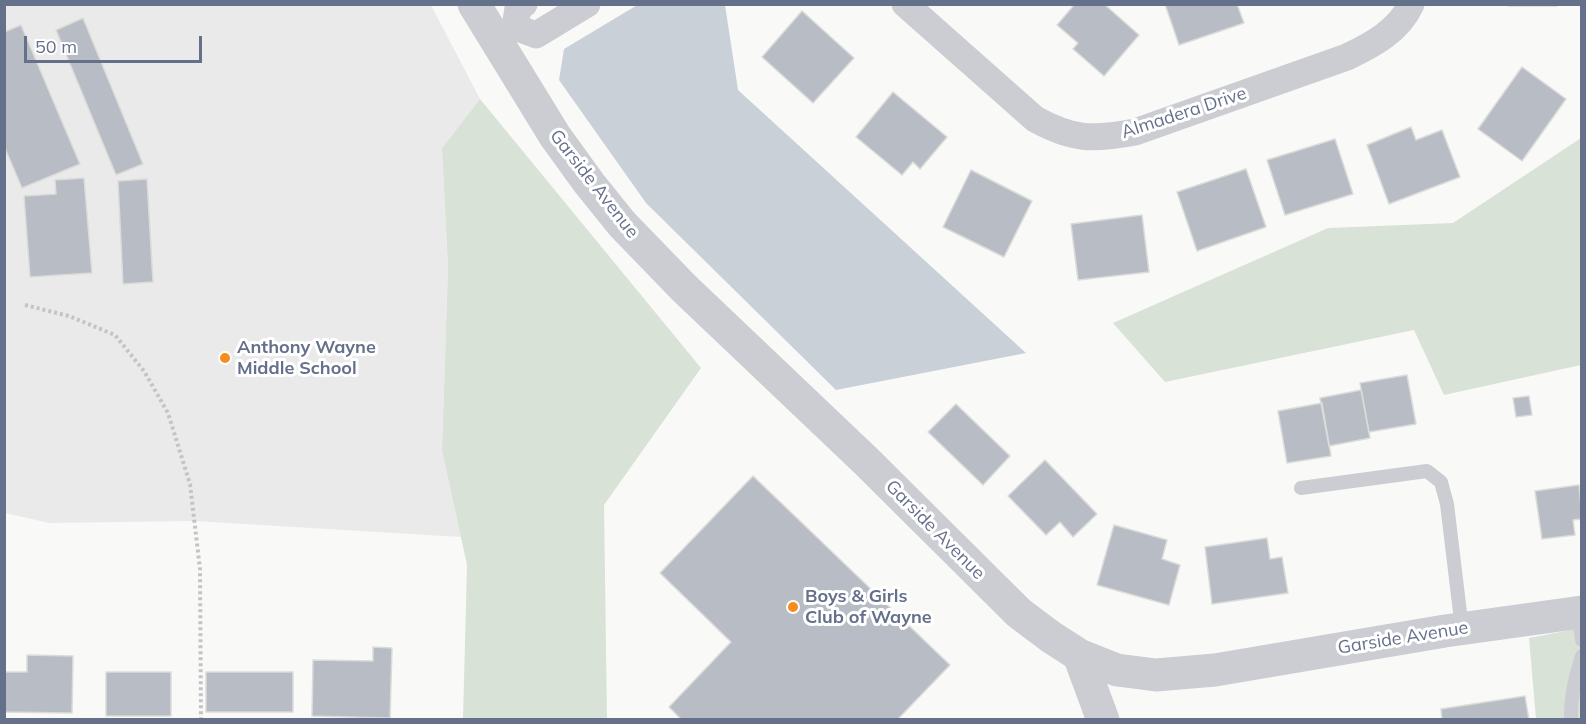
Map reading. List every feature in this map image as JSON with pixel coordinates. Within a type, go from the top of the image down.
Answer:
[{"type":"street","name":"Garside Avenue","points":[[474,4],[511,24],[555,136],[589,183],[630,232],[684,288],[866,461],[1019,613],[1079,655],[1117,670],[1156,675],[1215,670],[1462,628],[1580,621]]},
{"type":"street","points":[[511,24],[536,35],[587,4]]},
{"type":"street","name":"Almadera Drive","points":[[905,4],[1035,119],[1053,129],[1094,138],[1135,132],[1347,57],[1369,46],[1397,26],[1411,4]]},
{"type":"street","points":[[1079,655],[1103,720]]},
{"type":"lane","points":[[1301,488],[1427,471],[1441,482],[1447,504],[1462,628]]},
{"type":"lane","points":[[1571,720],[1570,702],[1573,682],[1581,656]]},
{"type":"path","points":[[24,305],[69,316],[115,335],[144,370],[168,413],[190,484],[200,569],[201,720]]},
{"type":"shaded area","points":[[639,4],[725,5],[738,90],[1026,353],[836,390],[646,203],[559,80],[564,49]]},
{"type":"shaded area","name":"Anthony Wayne Middle School","points":[[5,5],[431,5],[480,99],[442,148],[448,267],[442,449],[461,537],[194,521],[49,523],[5,513]]},
{"type":"shaded area","points":[[480,99],[701,368],[604,505],[607,719],[463,719],[467,565],[442,450],[448,267],[442,148]]},
{"type":"shaded area","points":[[1581,138],[1581,365],[1444,395],[1414,330],[1165,382],[1113,323],[1328,228],[1453,223]]},
{"type":"shaded area","points":[[1581,628],[1581,719],[1536,719],[1529,638]]},
{"type":"building","points":[[1075,4],[1104,4],[1139,35],[1104,76],[1073,49],[1078,43],[1057,25]]},
{"type":"building","points":[[1165,4],[1237,4],[1244,23],[1179,45]]},
{"type":"building","points":[[1508,4],[1557,4],[1557,6],[1508,6]]},
{"type":"building","points":[[802,11],[854,58],[813,103],[762,57]]},
{"type":"building","points":[[83,18],[143,164],[116,175],[56,30]]},
{"type":"building","points":[[21,25],[80,164],[22,188],[4,146],[4,32]]},
{"type":"building","points":[[1522,67],[1566,99],[1522,161],[1478,129]]},
{"type":"building","points":[[893,92],[947,137],[920,169],[913,162],[902,175],[856,137]]},
{"type":"building","points":[[1411,127],[1416,140],[1442,130],[1460,177],[1389,204],[1367,145]]},
{"type":"building","points":[[1335,139],[1353,194],[1285,215],[1267,160]]},
{"type":"building","points":[[1246,169],[1266,227],[1197,251],[1177,192]]},
{"type":"building","points":[[971,170],[1032,201],[1004,257],[943,227]]},
{"type":"building","points":[[84,178],[92,273],[30,277],[24,196],[56,194],[55,180]]},
{"type":"building","points":[[147,179],[153,282],[123,284],[118,181]]},
{"type":"building","points":[[1142,215],[1149,272],[1078,280],[1071,224]]},
{"type":"building","points":[[1407,375],[1416,424],[1369,432],[1360,383]]},
{"type":"building","points":[[1361,390],[1370,438],[1329,446],[1320,398]]},
{"type":"building","points":[[1529,396],[1532,415],[1516,417],[1513,398]]},
{"type":"building","points":[[1322,403],[1331,456],[1287,463],[1278,411]]},
{"type":"building","points":[[956,404],[1010,456],[983,485],[928,432]]},
{"type":"building","points":[[1045,460],[1097,514],[1073,537],[1060,522],[1046,535],[1008,496]]},
{"type":"building","name":"Boys & Girls Club of Wayne","points":[[753,476],[950,665],[897,720],[682,720],[669,707],[731,642],[660,573]]},
{"type":"building","points":[[1579,485],[1582,519],[1573,520],[1575,535],[1542,539],[1535,491]]},
{"type":"building","points":[[1114,525],[1167,540],[1162,559],[1180,565],[1169,605],[1097,585]]},
{"type":"building","points":[[1267,538],[1270,559],[1282,557],[1288,593],[1212,604],[1205,547]]},
{"type":"building","points":[[373,647],[392,648],[390,718],[312,716],[313,660],[373,661]]},
{"type":"building","points":[[27,655],[73,656],[72,713],[4,712],[4,672],[27,672]]},
{"type":"building","points":[[106,672],[171,672],[171,716],[106,716]]},
{"type":"building","points":[[206,672],[293,672],[293,712],[206,712]]},
{"type":"building","points":[[1525,696],[1529,720],[1442,720],[1441,709]]},
{"type":"place","name":"Anthony Wayne Middle School","points":[[225,358]]},
{"type":"place","name":"Boys & Girls Club of Wayne","points":[[793,607]]}]
